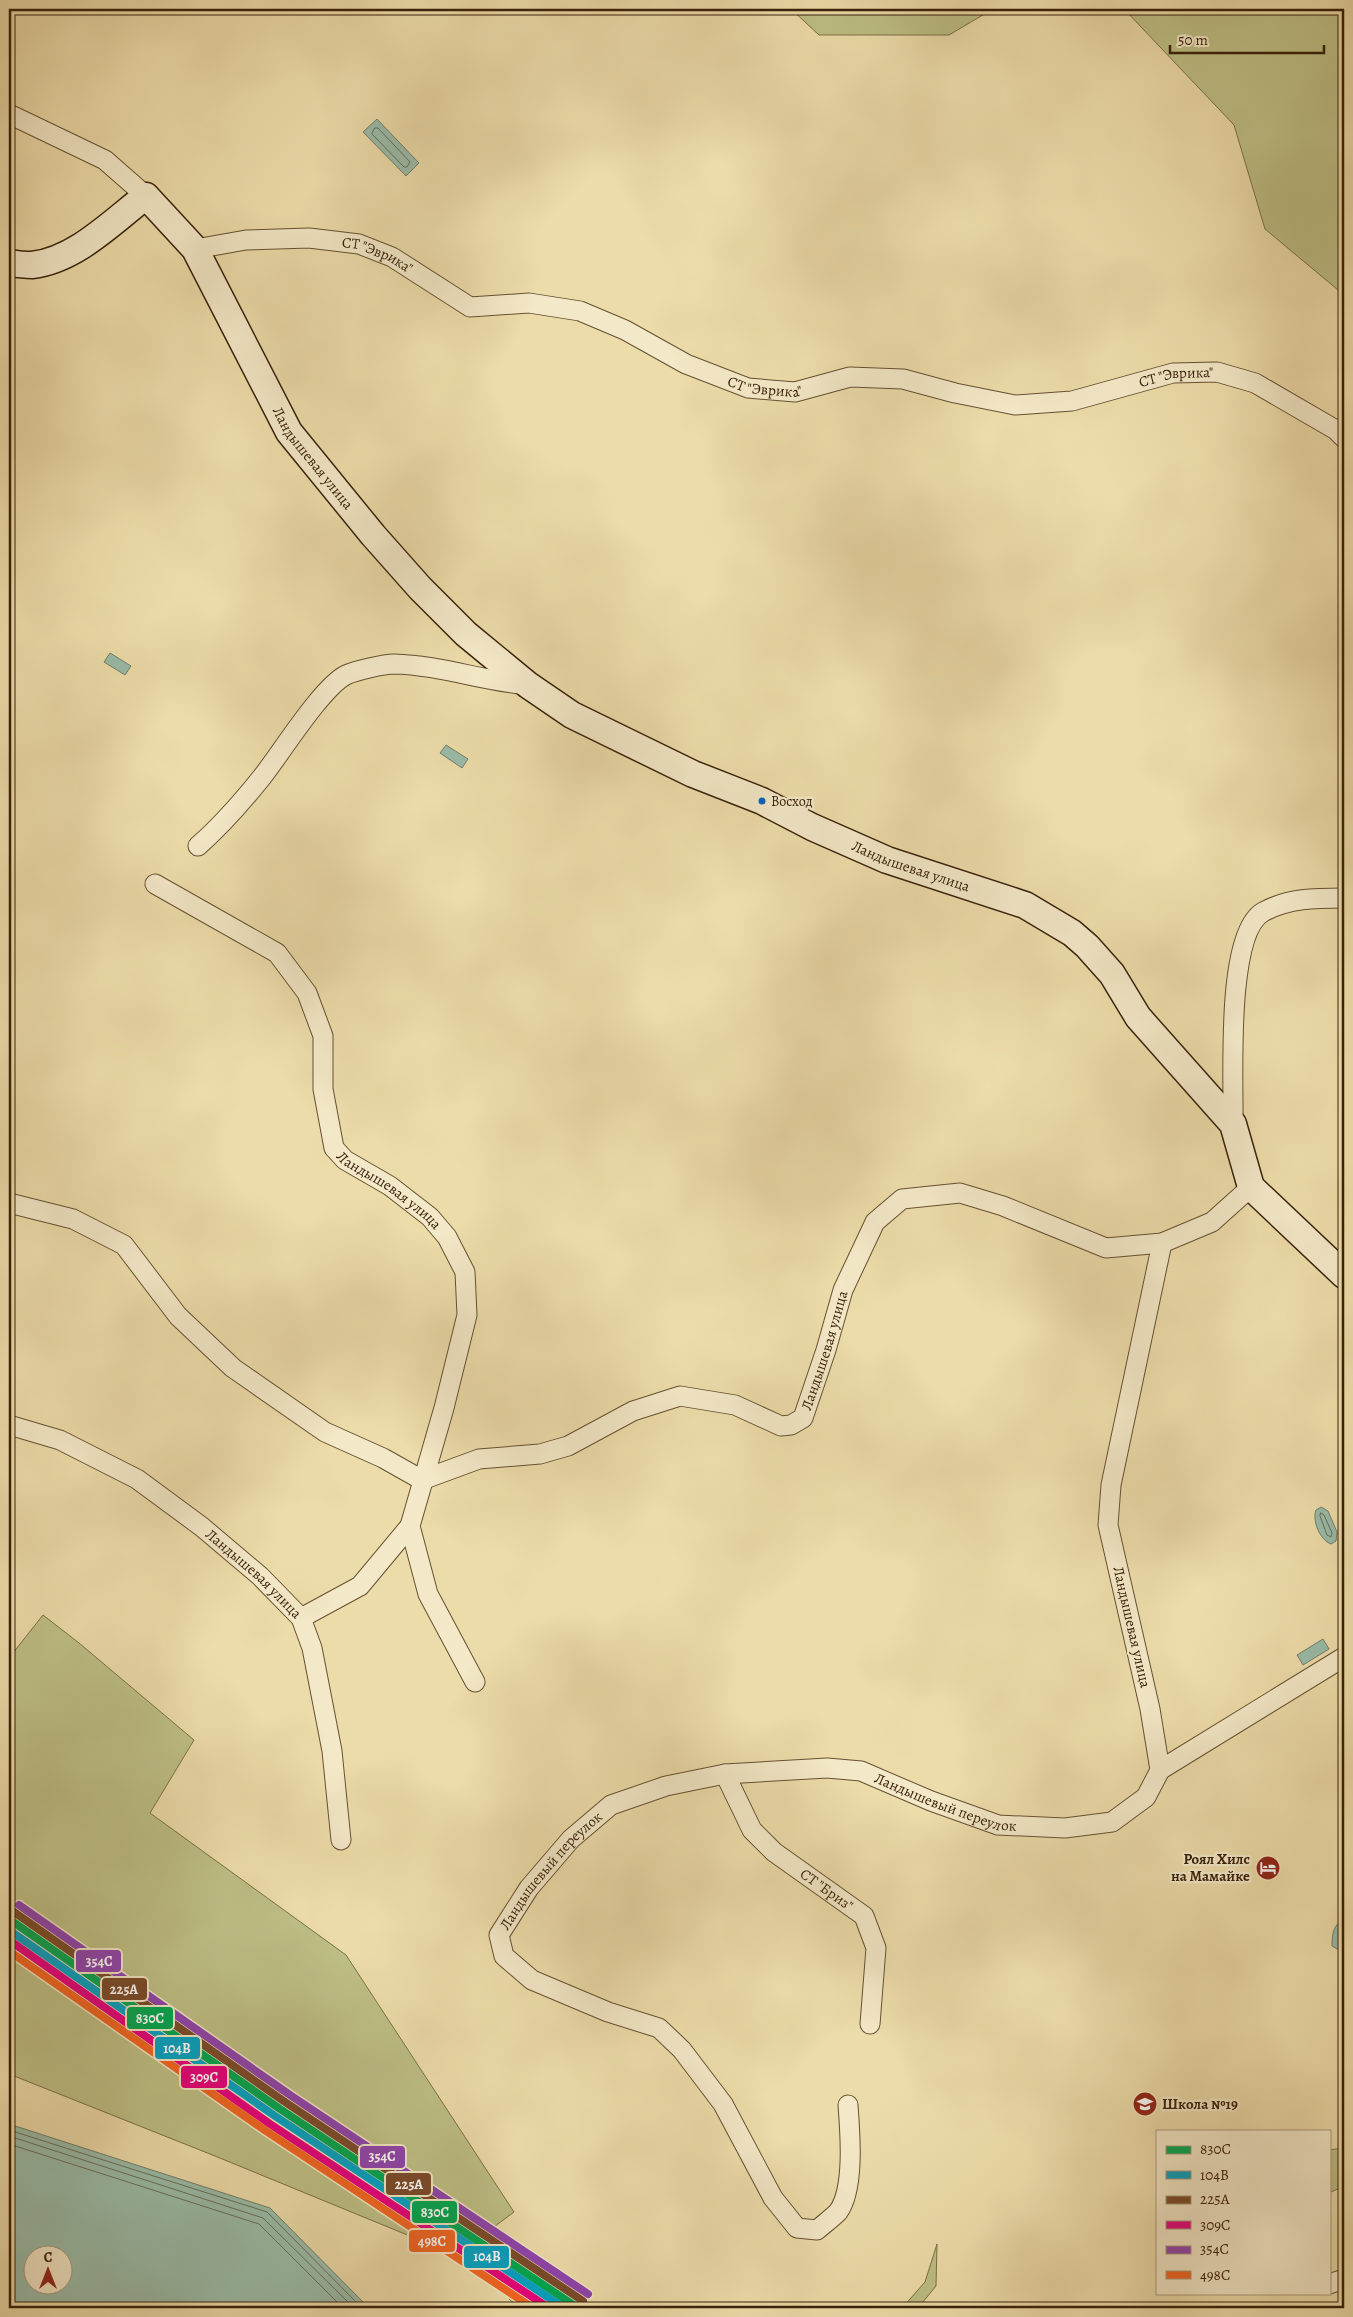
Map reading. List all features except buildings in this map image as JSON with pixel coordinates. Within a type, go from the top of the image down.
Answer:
[{"type":"street","points":[[9,114],[105,160],[146,196],[79,247],[56,258],[32,265],[9,263]]},
{"type":"street","name":"Ландышевая улица","points":[[146,196],[196,249],[289,432],[373,535],[420,588],[466,634],[528,685],[572,715],[693,774],[762,801],[812,827],[887,860],[1025,905],[1072,933],[1087,946],[1112,974],[1138,1017],[1233,1124]]},
{"type":"street","name":"СТ \"Эврика\"","points":[[196,249],[246,240],[309,238],[359,244],[392,257],[470,307],[529,303],[580,311],[625,330],[686,364],[748,388],[795,392],[850,378],[903,379],[955,393],[1015,405],[1072,401],[1173,373],[1217,372],[1255,383],[1336,430],[1344,438]]},
{"type":"street","name":"Ландышевая улица","points":[[198,846],[224,823],[324,694],[346,675],[392,664],[461,673],[502,683],[528,685]]},
{"type":"street","name":"Ландышевая улица","points":[[155,884],[277,952],[307,993],[323,1036],[323,1089],[334,1148],[344,1160],[390,1186],[430,1217],[447,1237],[465,1272],[467,1315],[444,1408],[410,1526],[428,1594],[475,1682]]},
{"type":"street","name":"Ландышевая улица","points":[[422,1480],[479,1459],[540,1454],[568,1446],[633,1411],[680,1396],[736,1405],[781,1426],[792,1425],[803,1418],[826,1350],[843,1290],[875,1222],[902,1199],[960,1193],[1003,1206],[1106,1248],[1162,1243],[1212,1222],[1251,1188],[1233,1124],[1232,1029],[1241,955],[1250,927],[1261,913],[1299,899],[1344,898]]},
{"type":"street","points":[[1251,1188],[1344,1275]]},
{"type":"street","points":[[9,1203],[73,1219],[124,1245],[178,1316],[234,1368],[325,1432],[383,1458],[422,1480]]},
{"type":"street","name":"Ландышевая улица","points":[[1160,1770],[1150,1709],[1108,1524],[1112,1485],[1162,1243]]},
{"type":"street","name":"Ландышевая улица","points":[[9,1425],[60,1440],[137,1479],[202,1527],[260,1576],[301,1618],[312,1648],[332,1751],[341,1840]]},
{"type":"street","points":[[301,1618],[360,1586],[410,1526]]},
{"type":"street","points":[[1160,1770],[1344,1657]]},
{"type":"street","name":"Ландышевый переулок","points":[[848,2105],[850,2145],[848,2186],[838,2211],[817,2230],[797,2228],[773,2198],[723,2104],[682,2050],[659,2028],[608,2012],[532,1980],[504,1956],[499,1935],[529,1888],[572,1839],[611,1805],[666,1786],[725,1774],[827,1768],[861,1771],[931,1801],[998,1825],[1065,1828],[1112,1822],[1146,1797],[1160,1770]]},
{"type":"street","name":"СТ \"Бриз\"","points":[[725,1774],[752,1830],[774,1852],[864,1916],[876,1948],[870,2024]]},
{"type":"street","points":[[1330,2284],[1344,2279]]},
{"type":"green space","points":[[791,9],[993,9],[949,35],[819,35]]},
{"type":"green space","points":[[1124,9],[1344,9],[1344,295],[1265,229],[1234,125]]},
{"type":"green space","points":[[43,1615],[194,1740],[150,1813],[346,1955],[514,2212],[456,2255],[9,2074],[9,1658]]},
{"type":"green space","points":[[1344,2148],[1344,2186],[1330,2193],[1330,2150]]},
{"type":"green space","points":[[937,2244],[936,2286],[918,2308],[902,2308],[925,2282]]},
{"type":"green space","points":[[522,2282],[558,2308],[520,2308],[509,2299]]},
{"type":"water","points":[[377,119],[419,163],[406,176],[363,132]]},
{"type":"water","points":[[110,653],[131,666],[125,675],[104,662]]},
{"type":"water","points":[[446,745],[468,759],[462,768],[440,753]]},
{"type":"water","points":[[1321,1507],[1328,1511],[1337,1532],[1336,1541],[1331,1544],[1323,1539],[1316,1525],[1316,1510]]},
{"type":"water","points":[[1323,1639],[1329,1649],[1303,1665],[1297,1655]]},
{"type":"water","points":[[1344,1920],[1344,1953],[1332,1946],[1335,1927]]},
{"type":"water","points":[[9,2124],[270,2208],[369,2308],[9,2308]]},
{"type":"transit line","name":"354С","points":[[19,1905],[290,2095],[588,2294]]},
{"type":"transit line","name":"225А","points":[[14,1912],[285,2102],[583,2301]]},
{"type":"transit line","name":"830С","points":[[9,1919],[280,2109],[578,2308]]},
{"type":"transit line","name":"104В","points":[[9,1930],[275,2116],[564,2308]]},
{"type":"transit line","name":"309С","points":[[9,1940],[270,2124],[549,2308]]},
{"type":"transit line","name":"498С","points":[[9,1951],[266,2131],[533,2308]]},
{"type":"place","name":"Восход","points":[[762,801]]},
{"type":"place","name":"Роял Хилс на Мамайке","points":[[1268,1868]]},
{"type":"place","name":"Школа №19","points":[[1145,2104]]}]
